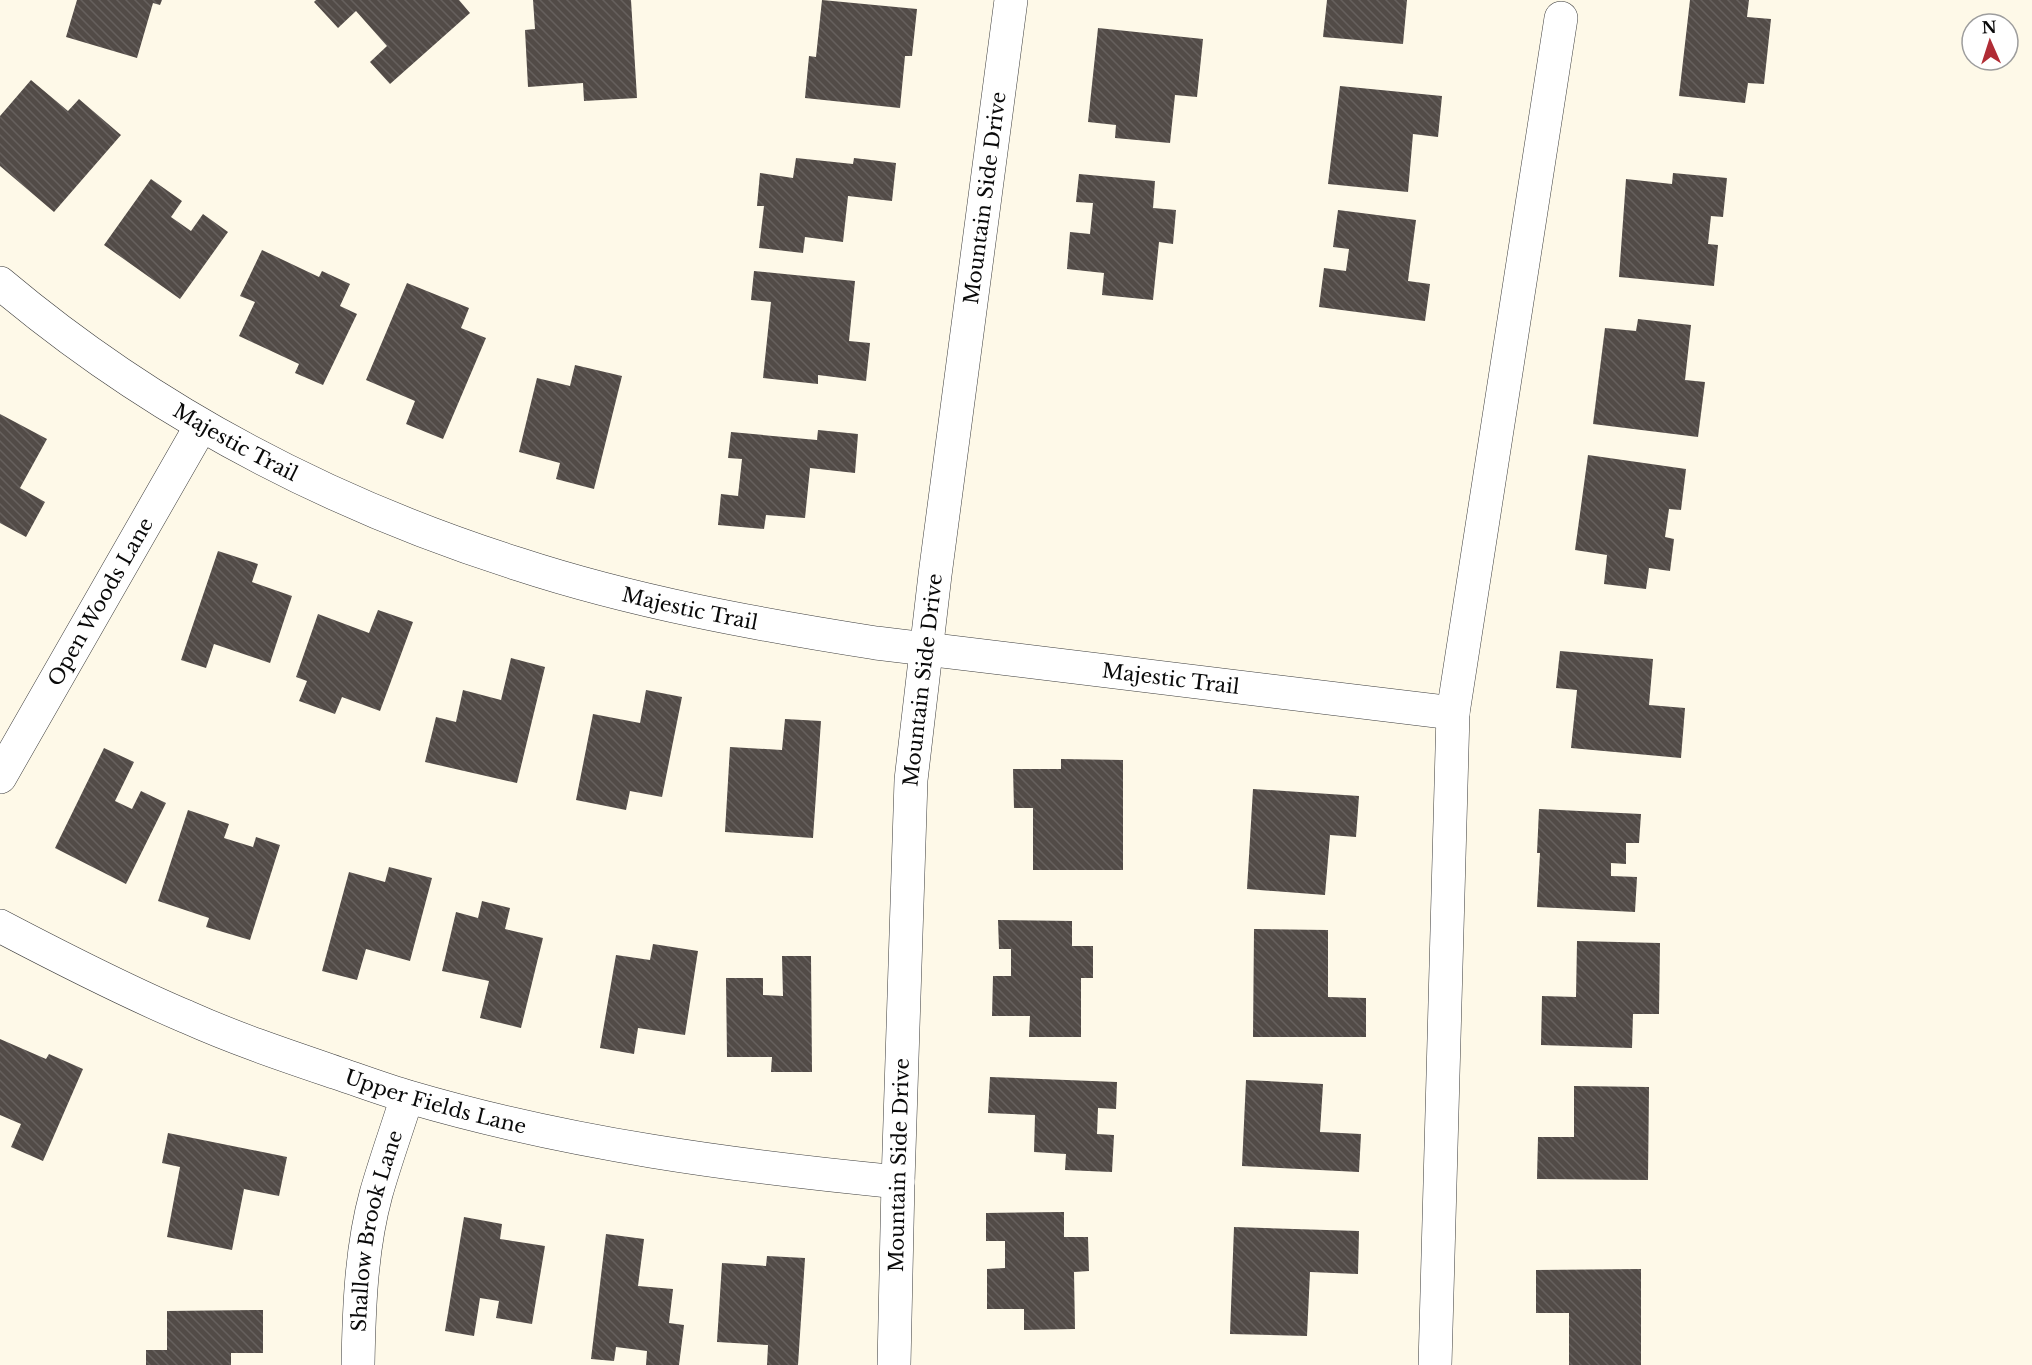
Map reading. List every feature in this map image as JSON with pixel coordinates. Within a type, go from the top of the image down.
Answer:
[{"type":"street","name":"Mountain Side Drive","points":[[894,1365],[910,802],[926,648],[1011,0]]},
{"type":"street","points":[[1435,1365],[1453,713],[1561,18]]},
{"type":"street","name":"Majestic Trail","points":[[0,283],[74,342],[128,380],[201,426],[292,474],[366,509],[519,565],[611,591],[787,629],[1453,713]]},
{"type":"street","name":"Open Woods Lane","points":[[0,777],[201,426]]},
{"type":"street","name":"Upper Fields Lane","points":[[0,926],[120,987],[186,1017],[261,1047],[407,1097],[483,1117],[670,1155],[780,1170],[898,1182]]},
{"type":"street","name":"Shallow Brook Lane","points":[[358,1365],[361,1288],[367,1240],[376,1195],[407,1097]]},
{"type":"building","points":[[77,0],[162,0],[160,5],[153,3],[137,58],[66,37]]},
{"type":"building","points":[[316,0],[459,0],[470,13],[390,84],[370,62],[387,46],[356,11],[338,28],[314,2]]},
{"type":"building","points":[[533,0],[631,0],[637,98],[584,101],[583,83],[528,87],[525,30],[535,29]]},
{"type":"building","points":[[822,0],[917,9],[912,56],[905,56],[900,108],[805,98],[809,56],[816,57]]},
{"type":"building","points":[[1327,0],[1407,0],[1403,44],[1323,37]]},
{"type":"building","points":[[1690,0],[1749,0],[1747,17],[1771,19],[1764,84],[1748,83],[1745,103],[1679,96]]},
{"type":"building","points":[[1098,28],[1203,39],[1197,97],[1175,95],[1170,143],[1115,138],[1116,125],[1088,122]]},
{"type":"building","points":[[31,80],[68,111],[79,99],[121,135],[54,212],[0,166],[0,116]]},
{"type":"building","points":[[1340,86],[1442,96],[1438,137],[1413,134],[1408,192],[1328,184]]},
{"type":"building","points":[[796,158],[853,164],[854,158],[896,163],[892,201],[848,196],[843,242],[805,237],[803,253],[759,248],[764,206],[757,206],[760,173],[793,178]]},
{"type":"building","points":[[1673,173],[1727,178],[1723,217],[1711,216],[1708,244],[1718,245],[1714,286],[1619,277],[1626,179],[1672,184]]},
{"type":"building","points":[[1079,174],[1155,181],[1153,208],[1176,210],[1173,244],[1159,242],[1153,300],[1102,295],[1104,273],[1067,269],[1070,232],[1090,234],[1093,203],[1076,202]]},
{"type":"building","points":[[151,179],[182,201],[171,217],[191,231],[203,214],[228,232],[180,299],[104,245]]},
{"type":"building","points":[[1338,210],[1416,220],[1408,281],[1430,284],[1425,321],[1319,307],[1324,268],[1346,271],[1349,249],[1333,247]]},
{"type":"building","points":[[262,250],[319,277],[322,271],[350,284],[340,306],[357,314],[323,385],[295,373],[299,364],[239,336],[255,302],[240,296]]},
{"type":"building","points":[[754,271],[855,281],[849,341],[870,343],[866,381],[818,375],[818,384],[763,378],[771,302],[751,300]]},
{"type":"building","points":[[407,283],[469,308],[461,328],[486,338],[443,439],[406,424],[415,401],[366,380]]},
{"type":"building","points":[[1638,319],[1691,325],[1685,380],[1705,382],[1698,437],[1593,424],[1605,328],[1636,331]]},
{"type":"building","points":[[575,365],[622,376],[594,489],[556,479],[560,463],[519,452],[537,378],[570,386]]},
{"type":"building","points":[[0,414],[47,439],[20,488],[45,502],[26,537],[0,523]]},
{"type":"building","points":[[818,430],[858,434],[855,473],[810,468],[805,518],[766,515],[764,529],[718,525],[721,494],[738,496],[742,459],[728,458],[731,432],[817,440]]},
{"type":"building","points":[[1588,455],[1686,469],[1681,510],[1669,509],[1665,537],[1674,539],[1670,571],[1649,568],[1646,589],[1604,584],[1607,555],[1575,550]]},
{"type":"building","points":[[218,551],[258,564],[252,582],[292,596],[270,663],[214,644],[206,668],[181,660]]},
{"type":"building","points":[[378,610],[413,622],[380,711],[342,697],[335,714],[299,701],[307,681],[296,677],[318,614],[369,633]]},
{"type":"building","points":[[1560,651],[1653,659],[1649,705],[1685,708],[1681,758],[1571,748],[1577,690],[1556,688]]},
{"type":"building","points":[[511,658],[545,667],[517,783],[425,762],[436,717],[456,722],[463,690],[501,700]]},
{"type":"building","points":[[646,690],[682,697],[662,797],[630,791],[626,810],[576,800],[593,714],[640,723]]},
{"type":"building","points":[[785,719],[821,721],[813,838],[725,832],[730,747],[782,750]]},
{"type":"building","points":[[104,748],[134,762],[115,801],[132,809],[141,791],[166,803],[126,884],[55,848]]},
{"type":"building","points":[[1061,759],[1123,760],[1123,870],[1033,870],[1033,808],[1014,808],[1013,769],[1061,769]]},
{"type":"building","points":[[1253,789],[1359,796],[1356,837],[1330,835],[1325,895],[1247,889]]},
{"type":"building","points":[[1539,809],[1641,814],[1639,843],[1626,843],[1626,864],[1611,863],[1611,876],[1637,877],[1635,912],[1537,907],[1540,853],[1537,853]]},
{"type":"building","points":[[188,810],[229,824],[224,838],[253,847],[256,837],[280,845],[250,940],[206,927],[209,918],[158,901]]},
{"type":"building","points":[[389,867],[432,878],[410,961],[366,949],[357,980],[322,971],[349,872],[385,882]]},
{"type":"building","points":[[482,901],[510,908],[505,929],[543,938],[521,1028],[480,1018],[489,981],[442,971],[456,912],[478,918]]},
{"type":"building","points":[[998,920],[1072,921],[1072,946],[1093,946],[1093,978],[1081,978],[1081,1037],[1029,1037],[1030,1016],[992,1016],[993,976],[1011,976],[1011,949],[999,949]]},
{"type":"building","points":[[1254,929],[1328,930],[1328,997],[1366,998],[1366,1037],[1253,1037]]},
{"type":"building","points":[[1577,941],[1660,943],[1659,1014],[1633,1014],[1632,1048],[1541,1045],[1542,996],[1576,997]]},
{"type":"building","points":[[653,944],[698,951],[685,1035],[638,1028],[634,1054],[600,1048],[616,955],[650,960]]},
{"type":"building","points":[[782,956],[811,956],[812,1072],[771,1072],[772,1057],[727,1057],[726,978],[763,978],[763,995],[783,996]]},
{"type":"building","points":[[0,1039],[46,1059],[49,1054],[83,1069],[43,1161],[11,1147],[21,1124],[0,1115]]},
{"type":"building","points":[[990,1077],[1117,1082],[1116,1109],[1098,1108],[1097,1134],[1114,1135],[1112,1172],[1065,1170],[1066,1154],[1034,1152],[1035,1115],[988,1113]]},
{"type":"building","points":[[1246,1080],[1323,1084],[1320,1132],[1361,1134],[1359,1172],[1242,1166]]},
{"type":"building","points":[[1574,1086],[1649,1087],[1648,1180],[1537,1179],[1538,1137],[1574,1137]]},
{"type":"building","points":[[168,1133],[287,1157],[279,1196],[244,1189],[232,1250],[167,1237],[180,1167],[162,1163]]},
{"type":"building","points":[[1064,1212],[1064,1237],[1088,1237],[1089,1271],[1074,1272],[1075,1329],[1024,1330],[1024,1309],[987,1309],[987,1269],[1005,1268],[1005,1241],[986,1241],[986,1213]]},
{"type":"building","points":[[464,1217],[502,1224],[500,1239],[545,1246],[532,1324],[496,1318],[499,1301],[480,1298],[474,1336],[445,1331]]},
{"type":"building","points":[[1234,1227],[1359,1231],[1358,1274],[1310,1272],[1307,1336],[1230,1334]]},
{"type":"building","points":[[606,1234],[644,1239],[638,1286],[673,1289],[669,1323],[684,1325],[679,1365],[646,1365],[647,1351],[616,1347],[614,1361],[591,1359]]},
{"type":"building","points":[[767,1256],[805,1258],[798,1365],[767,1365],[768,1345],[717,1342],[722,1263],[766,1266]]},
{"type":"building","points":[[1641,1269],[1641,1365],[1569,1365],[1569,1313],[1536,1313],[1536,1270]]},
{"type":"building","points":[[263,1310],[263,1353],[231,1353],[231,1365],[146,1365],[146,1350],[167,1350],[167,1311]]}]
